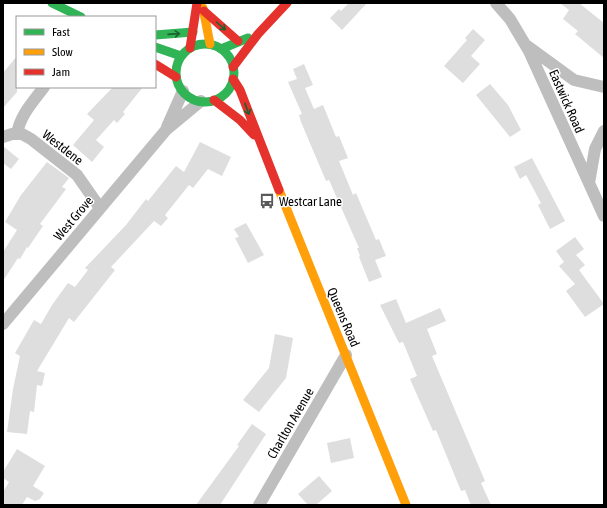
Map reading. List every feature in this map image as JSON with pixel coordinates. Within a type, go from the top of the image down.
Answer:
[{"type":"main road","points":[[52,3],[79,16]]},
{"type":"main road","points":[[190,48],[194,32],[197,3]]},
{"type":"main road","points":[[233,67],[258,34],[287,3]]},
{"type":"main road","points":[[202,7],[238,41]]},
{"type":"main road","points":[[202,7],[210,44]]},
{"type":"main road","points":[[156,35],[194,32]]},
{"type":"main road","points":[[222,49],[238,41],[258,34]]},
{"type":"main road","points":[[210,44],[222,49],[231,60],[233,67],[233,79],[226,93],[214,100],[201,101],[194,99],[183,91],[176,77],[176,67],[181,56],[190,48],[210,44]]},
{"type":"main road","points":[[156,47],[181,56]]},
{"type":"main road","points":[[156,65],[176,77]]},
{"type":"main road","name":"Queens Road","points":[[233,79],[240,90],[258,140],[406,505]]},
{"type":"main road","name":"Queens Road","points":[[214,100],[240,120],[258,140]]},
{"type":"street","name":"Eastwick Road","points":[[496,3],[510,18],[526,45],[604,216]]},
{"type":"street","points":[[526,45],[574,80],[604,87]]},
{"type":"street","points":[[3,137],[17,134],[22,116],[43,88]]},
{"type":"street","name":"West Grove","points":[[166,130],[183,91]]},
{"type":"street","name":"West Grove","points":[[3,324],[166,130],[201,101]]},
{"type":"street","points":[[589,184],[595,149],[604,131]]},
{"type":"street","name":"Westdene","points":[[17,134],[22,134],[31,139],[77,175],[100,208]]},
{"type":"street","name":"Charlton Avenue","points":[[259,505],[346,355]]},
{"type":"building","points":[[349,3],[367,3],[342,30],[330,18],[339,9],[341,11]]},
{"type":"building","points":[[560,3],[579,3],[604,23],[604,58],[575,34],[578,31],[563,19],[569,10]]},
{"type":"building","points":[[473,29],[485,40],[471,56],[480,64],[463,83],[444,66],[467,40],[465,38]]},
{"type":"building","points":[[16,57],[17,92],[3,108],[3,73]]},
{"type":"building","points":[[304,64],[313,85],[305,88],[314,109],[323,105],[336,137],[339,136],[348,158],[339,161],[353,195],[356,193],[376,240],[379,239],[386,256],[375,260],[382,277],[369,282],[359,257],[357,248],[359,248],[329,180],[326,181],[301,122],[299,115],[302,114],[288,82],[297,79],[293,69]]},
{"type":"building","points":[[490,84],[508,105],[521,130],[510,137],[476,95]]},
{"type":"building","points":[[112,88],[142,88],[123,112],[125,114],[117,123],[114,120],[96,140],[104,147],[92,162],[73,145],[94,120],[87,114]]},
{"type":"building","points":[[200,142],[231,157],[222,176],[208,169],[193,188],[189,185],[165,215],[168,218],[161,226],[154,221],[111,267],[115,270],[74,322],[69,318],[37,371],[45,373],[42,386],[37,385],[34,412],[30,411],[27,434],[7,432],[13,389],[20,356],[15,353],[34,320],[41,324],[52,305],[68,283],[75,287],[88,270],[85,268],[126,225],[146,199],[148,201],[176,166],[184,172]]},
{"type":"building","points":[[3,146],[19,159],[11,169],[3,163]]},
{"type":"building","points":[[532,158],[565,221],[550,229],[538,205],[541,203],[526,175],[520,179],[514,167]]},
{"type":"building","points":[[47,162],[69,178],[62,187],[66,189],[40,224],[43,226],[28,248],[27,247],[20,259],[18,258],[3,281],[3,252],[17,230],[5,222],[21,195]]},
{"type":"building","points":[[246,223],[264,255],[248,263],[235,238],[239,237],[234,229]]},
{"type":"building","points":[[575,237],[584,249],[576,255],[585,265],[579,270],[604,304],[585,317],[566,291],[575,284],[559,266],[564,262],[556,251]]},
{"type":"building","points":[[396,299],[406,323],[440,308],[446,321],[427,329],[437,354],[432,356],[485,481],[481,483],[491,505],[471,505],[465,490],[461,491],[436,430],[433,431],[410,379],[417,376],[403,342],[399,343],[380,305]]},
{"type":"building","points":[[275,334],[293,338],[286,378],[259,412],[243,400],[269,368]]},
{"type":"building","points":[[252,424],[266,434],[220,505],[196,505],[239,446],[237,445]]},
{"type":"building","points":[[350,438],[354,458],[331,463],[327,443]]},
{"type":"building","points":[[17,449],[45,466],[33,486],[44,493],[40,499],[35,501],[27,497],[22,505],[3,505],[3,492],[9,482],[3,478],[3,472]]},
{"type":"building","points":[[319,476],[332,491],[316,505],[308,505],[298,494]]},
{"type":"traffic: fast","points":[[52,3],[79,16]]},
{"type":"traffic: fast","points":[[156,35],[193,32]]},
{"type":"traffic: fast","points":[[221,49],[248,38]]},
{"type":"traffic: fast","points":[[205,44],[216,46],[229,57],[232,62],[234,73],[232,84],[221,97],[216,100],[205,102],[194,100],[181,89],[178,84],[176,73],[178,62],[189,49],[194,46],[205,44]]},
{"type":"traffic: fast","points":[[156,47],[181,56]]},
{"type":"traffic: slow","points":[[203,8],[210,44]]},
{"type":"traffic: slow","points":[[279,190],[406,505]]},
{"type":"traffic: jam","points":[[190,48],[197,3]]},
{"type":"traffic: jam","points":[[233,67],[258,34],[287,3]]},
{"type":"traffic: jam","points":[[204,11],[238,41]]},
{"type":"traffic: jam","points":[[156,65],[176,77]]},
{"type":"traffic: jam","points":[[233,79],[240,90],[279,190]]},
{"type":"traffic: jam","points":[[214,100],[240,120],[254,135]]},
{"type":"place","name":"Westcar Lane","points":[[267,201]]}]
